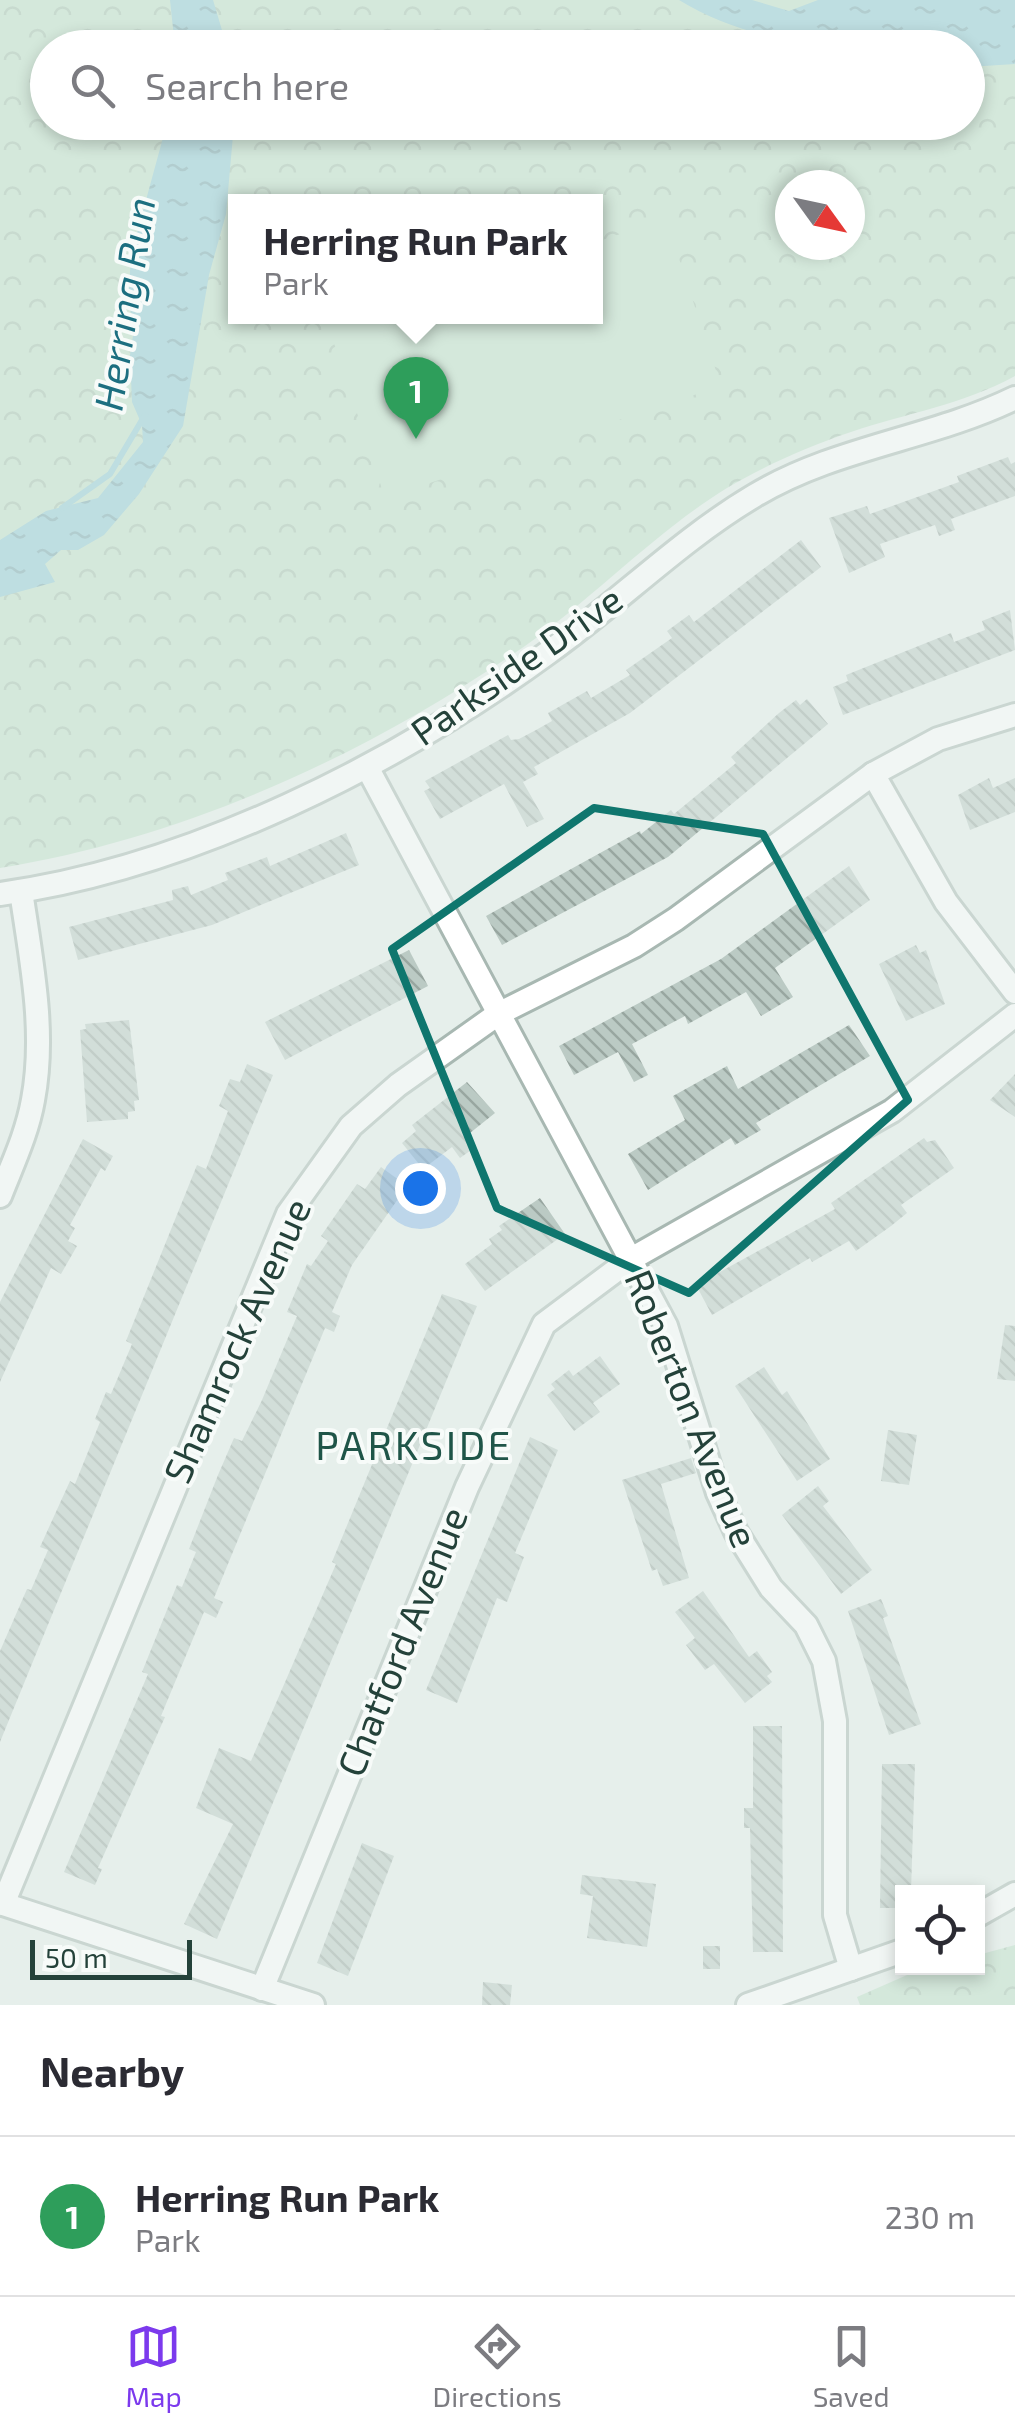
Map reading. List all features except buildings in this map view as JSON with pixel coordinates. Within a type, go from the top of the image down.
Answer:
[{"type":"street","name":"Parkside Drive","points":[[10,892],[168,851],[251,821],[367,767],[504,684],[598,616],[682,544],[756,494],[821,464],[979,415],[1015,398]]},
{"type":"street","name":"Shamrock Avenue","points":[[2,1903],[288,1214],[351,1126],[398,1085],[498,1014],[620,954],[676,920],[873,774],[938,740],[1015,716]]},
{"type":"street","name":"Roberton Avenue","points":[[367,767],[666,1326],[718,1493],[736,1532],[771,1588],[806,1625],[831,1683],[835,1916],[850,1969]]},
{"type":"street","points":[[873,774],[946,902],[1015,992]]},
{"type":"street","points":[[0,1196],[23,1137],[37,1070],[35,987],[10,892]]},
{"type":"street","name":"Chatford Avenue","points":[[262,1988],[452,1522],[527,1353],[557,1310],[631,1259],[892,1111],[1015,1014]]},
{"type":"street","points":[[985,1911],[1015,1894]]},
{"type":"street","points":[[2,1903],[314,2005]]},
{"type":"street","points":[[748,2005],[895,1953]]},
{"type":"highlighted area","points":[[594,808],[763,834],[908,1100],[689,1293],[497,1208],[392,949]]},
{"type":"green space","points":[[0,0],[1015,0],[1015,376],[955,401],[819,443],[772,464],[674,525],[525,646],[403,722],[274,786],[140,835],[0,868]]},
{"type":"green space","points":[[666,219],[721,386],[385,498],[330,331],[350,324],[603,324],[603,240]]},
{"type":"green space","points":[[1015,1945],[1015,2005],[860,2005],[857,1997],[907,1975],[985,1975],[985,1953]]},
{"type":"water","points":[[170,0],[213,0],[222,30],[173,30]]},
{"type":"water","points":[[679,0],[752,0],[789,11],[818,0],[1015,0],[1015,64],[985,66],[985,30],[748,30]]},
{"type":"water","name":"Herring Run","points":[[162,140],[233,140],[226,214],[209,275],[183,426],[139,494],[104,535],[78,550],[61,550],[45,564],[55,582],[0,597],[0,540],[46,511],[98,498],[143,442],[142,425],[132,402],[130,355],[135,323],[128,305],[131,255]]},
{"type":"waterway","name":"Herring Run","points":[[62,508],[110,474],[145,415]]},
{"type":"place","name":"Herring Run Park","points":[[416,439]]},
{"type":"district","name":"PARKSIDE","points":[[414,1446]]}]
